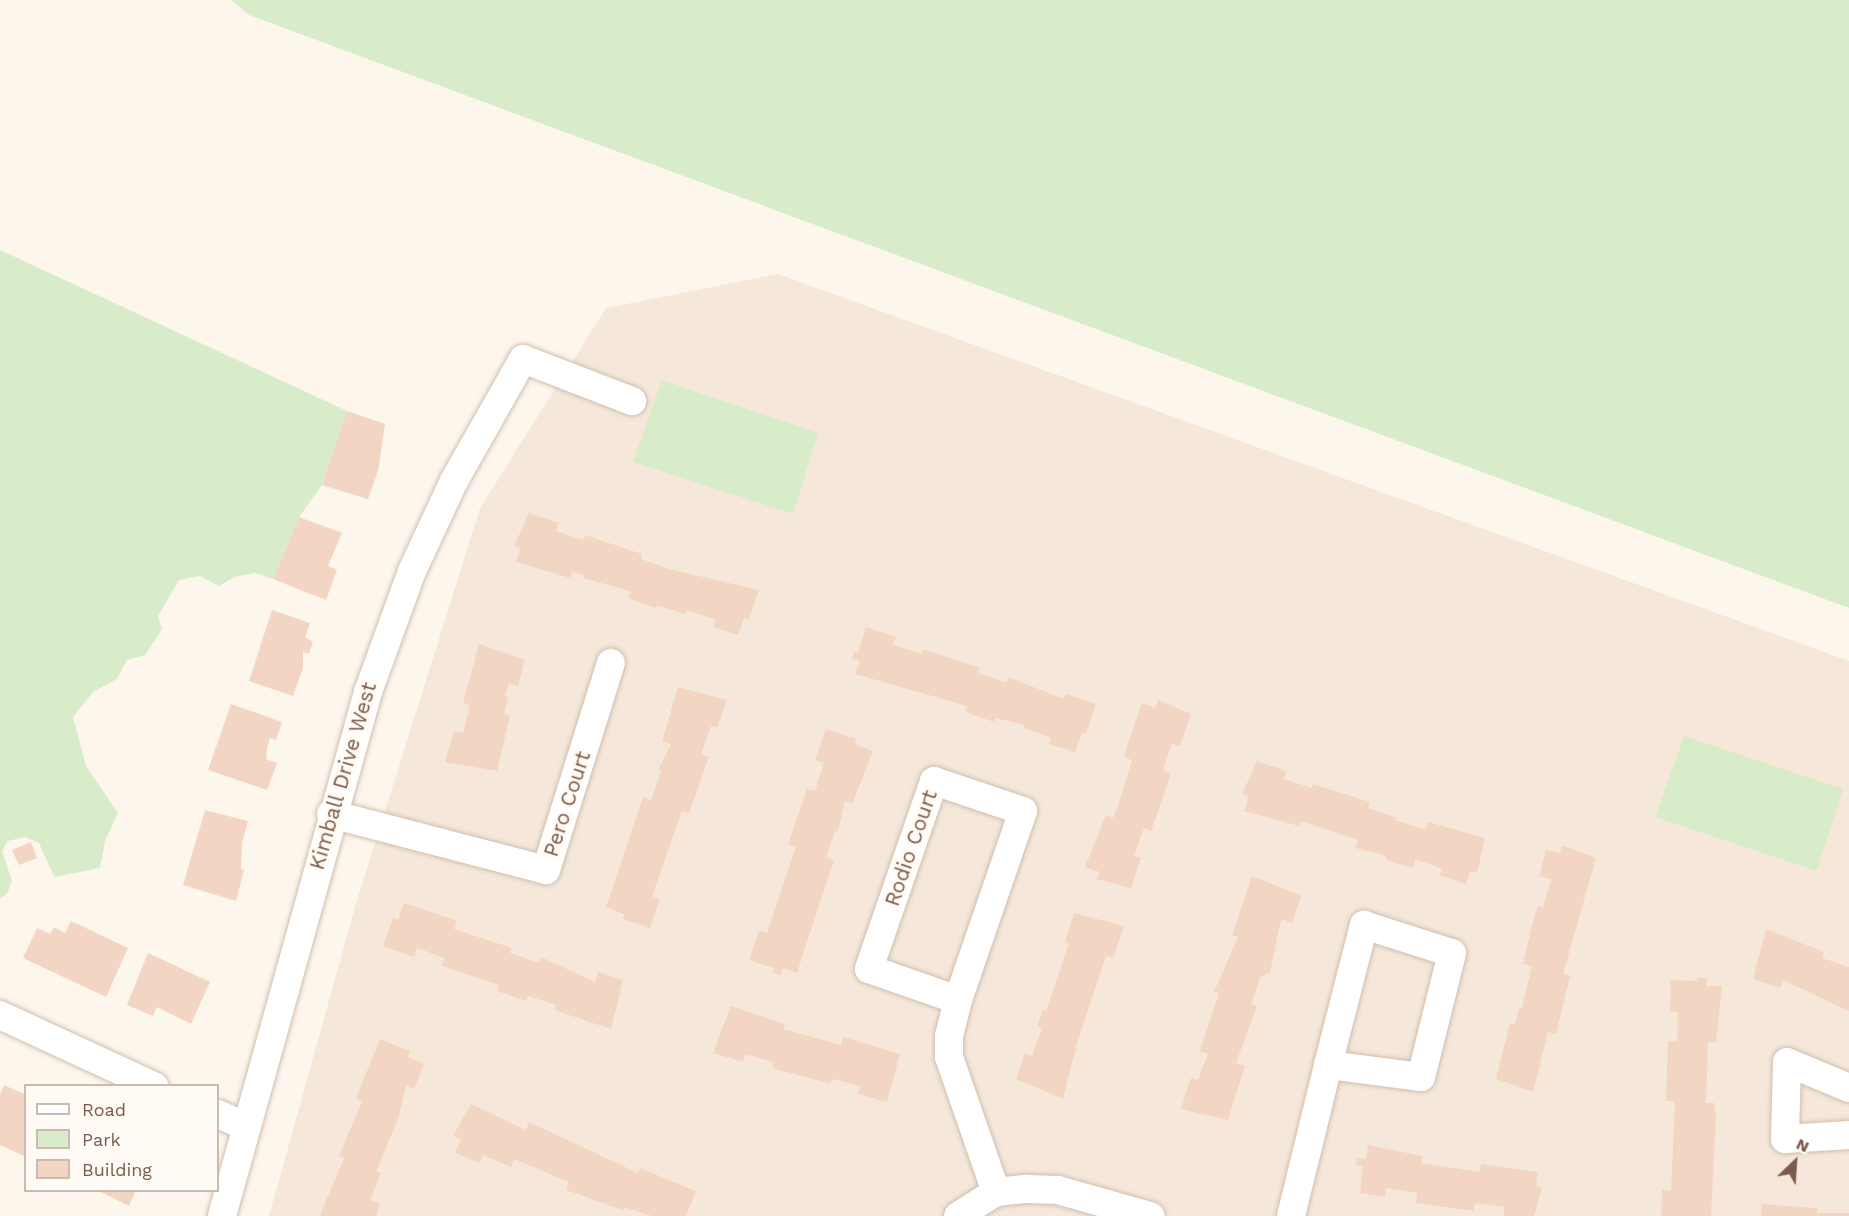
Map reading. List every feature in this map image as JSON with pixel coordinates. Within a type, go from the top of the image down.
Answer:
[{"type":"street","name":"Kimball Drive West","points":[[222,1216],[331,814],[384,642],[411,571],[454,481],[523,359],[632,401]]},
{"type":"street","name":"Pero Court","points":[[331,814],[546,870],[611,663]]},
{"type":"street","name":"Rodio Court","points":[[958,1000],[869,969],[934,781],[1023,811],[958,1000],[948,1036],[949,1057],[996,1192]]},
{"type":"street","points":[[1292,1216],[1328,1065],[1364,925],[1452,953],[1421,1077],[1328,1065]]},
{"type":"street","points":[[0,1016],[150,1084]]},
{"type":"street","points":[[1849,1088],[1787,1062],[1785,1139],[1849,1135]]},
{"type":"street","points":[[219,1114],[245,1126]]},
{"type":"street","points":[[958,1216],[996,1192],[1058,1190],[1150,1216]]},
{"type":"shaded area","points":[[778,274],[1849,661],[1849,1216],[269,1216],[355,907],[480,508],[606,308]]},
{"type":"green space","points":[[231,0],[1849,0],[1849,608],[249,15]]},
{"type":"green space","points":[[0,250],[347,411],[322,485],[299,517],[273,579],[255,573],[234,577],[219,586],[200,576],[179,580],[158,616],[162,629],[145,655],[127,660],[117,679],[93,692],[73,717],[86,766],[118,813],[105,841],[100,868],[54,877],[39,843],[25,837],[8,841],[2,851],[12,881],[7,894],[0,898]]},
{"type":"green space","points":[[662,380],[818,433],[793,514],[633,462]]},
{"type":"green space","points":[[1684,736],[1843,789],[1817,871],[1655,817]]},
{"type":"building","points":[[347,411],[385,424],[378,471],[368,499],[322,485]]},
{"type":"building","points":[[529,513],[559,523],[556,531],[583,540],[585,535],[642,554],[641,559],[669,569],[759,590],[749,619],[744,618],[738,635],[713,627],[716,620],[687,610],[685,614],[657,605],[656,608],[628,598],[630,591],[583,578],[584,575],[572,572],[570,578],[516,562],[521,548],[514,546]]},
{"type":"building","points":[[299,517],[342,533],[328,566],[337,570],[326,600],[273,579]]},
{"type":"building","points":[[272,610],[310,623],[305,637],[313,642],[309,654],[303,652],[303,668],[293,696],[249,681]]},
{"type":"building","points":[[866,627],[896,637],[893,645],[921,654],[923,649],[980,668],[978,673],[1007,683],[1008,677],[1064,699],[1066,694],[1096,704],[1086,734],[1082,733],[1075,752],[1049,744],[1051,738],[1024,728],[1025,725],[995,718],[994,722],[965,712],[967,706],[855,674],[860,661],[852,659],[854,652],[858,653]]},
{"type":"building","points":[[479,644],[525,660],[518,686],[509,683],[505,696],[508,697],[504,714],[510,716],[497,771],[445,762],[454,731],[463,733],[470,705],[463,703]]},
{"type":"building","points":[[678,687],[727,700],[717,728],[711,726],[701,754],[709,757],[689,813],[682,811],[652,896],[660,899],[650,928],[623,919],[624,914],[606,907],[643,797],[651,800],[661,771],[658,770],[671,744],[662,741]]},
{"type":"building","points":[[1158,700],[1191,714],[1180,746],[1172,744],[1163,770],[1171,774],[1151,831],[1144,828],[1134,856],[1141,858],[1131,888],[1097,879],[1100,872],[1085,867],[1106,815],[1113,818],[1118,806],[1132,760],[1125,758],[1125,752],[1142,703],[1155,708]]},
{"type":"building","points":[[231,704],[282,722],[276,740],[270,738],[267,749],[266,759],[277,763],[267,790],[208,770]]},
{"type":"building","points":[[826,729],[856,739],[855,744],[873,751],[852,804],[845,801],[838,831],[835,831],[826,857],[834,860],[797,973],[783,968],[781,975],[773,973],[774,968],[749,960],[759,930],[767,933],[796,847],[788,844],[807,789],[815,791],[824,763],[815,760]]},
{"type":"building","points":[[1257,761],[1286,771],[1284,779],[1312,788],[1313,784],[1370,802],[1368,808],[1425,830],[1428,822],[1485,838],[1477,873],[1470,871],[1466,884],[1440,875],[1442,869],[1415,859],[1413,868],[1388,861],[1384,855],[1355,848],[1358,840],[1301,821],[1299,826],[1244,811],[1249,796],[1242,794]]},
{"type":"building","points":[[205,810],[248,821],[242,843],[241,869],[244,870],[236,901],[183,885]]},
{"type":"building","points":[[31,842],[37,858],[19,865],[12,850]]},
{"type":"building","points":[[1562,845],[1596,858],[1563,974],[1570,976],[1556,1034],[1548,1032],[1533,1092],[1496,1079],[1510,1023],[1515,1024],[1519,1008],[1522,1008],[1532,966],[1523,964],[1534,917],[1538,906],[1543,907],[1551,879],[1539,876],[1546,850],[1560,853]]},
{"type":"building","points":[[1252,876],[1301,896],[1292,923],[1281,919],[1270,973],[1261,976],[1251,1004],[1257,1006],[1236,1063],[1245,1066],[1228,1120],[1181,1109],[1191,1078],[1198,1080],[1208,1054],[1200,1051],[1219,993],[1214,992],[1238,937],[1232,935]]},
{"type":"building","points":[[404,903],[457,921],[454,929],[512,948],[510,953],[539,963],[541,957],[595,982],[598,972],[623,980],[611,1029],[554,1010],[556,1005],[528,996],[526,1001],[497,991],[499,985],[442,966],[444,958],[417,948],[414,957],[383,946],[393,918],[398,920]]},
{"type":"building","points":[[1074,913],[1124,926],[1113,958],[1106,956],[1078,1040],[1063,1099],[1016,1079],[1025,1053],[1032,1056],[1042,1028],[1037,1026],[1043,1010],[1046,1011],[1069,943],[1065,942]]},
{"type":"building","points":[[71,921],[128,948],[106,997],[23,958],[37,928],[50,934],[54,927],[65,933]]},
{"type":"building","points":[[1766,929],[1824,952],[1822,958],[1849,967],[1849,1011],[1783,980],[1780,988],[1753,979]]},
{"type":"building","points":[[148,953],[210,982],[191,1024],[157,1007],[153,1016],[127,1005]]},
{"type":"building","points":[[1697,978],[1707,978],[1706,986],[1722,986],[1716,1043],[1708,1042],[1706,1103],[1714,1103],[1716,1115],[1711,1216],[1661,1216],[1662,1190],[1671,1191],[1675,1101],[1666,1101],[1668,1041],[1677,1041],[1678,1012],[1670,1012],[1671,980],[1697,981]]},
{"type":"building","points":[[731,1006],[785,1024],[783,1029],[841,1045],[843,1037],[900,1054],[887,1102],[858,1094],[860,1086],[832,1079],[831,1084],[772,1068],[774,1062],[745,1054],[743,1062],[713,1053]]},
{"type":"building","points":[[380,1039],[410,1051],[408,1057],[424,1064],[414,1089],[406,1085],[399,1116],[376,1172],[381,1173],[370,1200],[380,1204],[376,1216],[323,1216],[320,1215],[344,1158],[339,1156],[362,1101],[356,1098]]},
{"type":"building","points":[[4,1085],[24,1094],[24,1156],[0,1145],[0,1095]]},
{"type":"building","points":[[471,1104],[526,1130],[529,1122],[638,1173],[640,1168],[696,1191],[686,1216],[652,1216],[624,1207],[623,1210],[566,1190],[569,1182],[514,1159],[511,1167],[483,1155],[480,1163],[455,1153],[461,1139],[453,1136]]},
{"type":"building","points":[[1368,1145],[1422,1156],[1421,1163],[1480,1172],[1481,1164],[1538,1172],[1536,1186],[1542,1187],[1534,1216],[1503,1216],[1505,1207],[1475,1203],[1474,1211],[1416,1203],[1417,1193],[1386,1188],[1385,1197],[1360,1193],[1363,1166],[1356,1165],[1357,1158],[1366,1159]]},
{"type":"building","points":[[101,1192],[135,1192],[129,1206]]},
{"type":"building","points":[[1762,1204],[1817,1208],[1817,1213],[1849,1213],[1849,1216],[1761,1216]]}]
